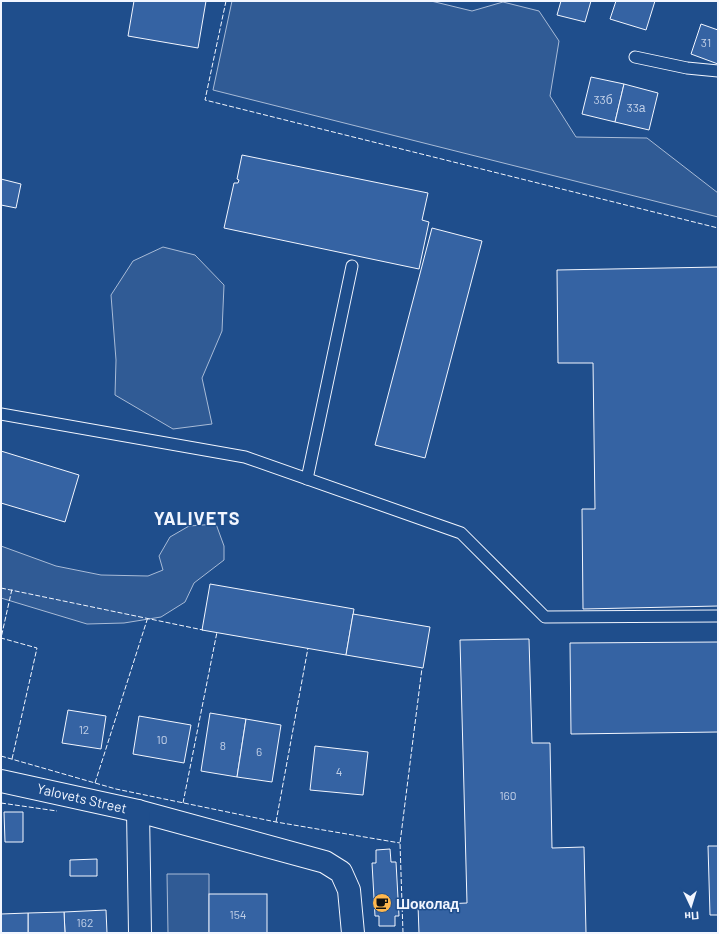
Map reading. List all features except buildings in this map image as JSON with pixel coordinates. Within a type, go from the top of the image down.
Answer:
[{"type":"street","name":"Yalovets Street","points":[[1,781],[138,811],[140,933]]},
{"type":"street","points":[[138,811],[325,862],[341,872],[349,890],[353,933]]},
{"type":"lane","points":[[635,57],[687,68],[718,71]]},
{"type":"lane","points":[[307,479],[352,266]]},
{"type":"lane","points":[[1,414],[245,457],[461,533],[545,617],[718,616]]},
{"type":"shaded area","points":[[232,1],[431,1],[472,11],[503,2],[539,11],[559,41],[550,96],[576,137],[647,138],[718,193],[718,217],[213,90]]},
{"type":"shaded area","points":[[163,247],[195,255],[224,285],[222,331],[202,378],[212,424],[173,429],[115,395],[116,360],[111,295],[133,261]]},
{"type":"shaded area","points":[[216,524],[224,546],[224,560],[194,583],[185,602],[161,617],[124,623],[87,624],[1,598],[1,546],[56,566],[101,575],[148,576],[163,570],[159,556],[170,537],[189,526]]},
{"type":"shaded area","points":[[167,874],[209,874],[209,933],[168,933]]},
{"type":"fence","points":[[226,1],[205,100],[718,228]]},
{"type":"fence","points":[[1,588],[203,630]]},
{"type":"fence","points":[[12,589],[1,638],[37,648],[12,759]]},
{"type":"fence","points":[[95,783],[148,617]]},
{"type":"fence","points":[[183,803],[217,632]]},
{"type":"fence","points":[[276,822],[308,648]]},
{"type":"fence","points":[[403,933],[400,843],[422,668]]},
{"type":"fence","points":[[1,756],[116,789],[276,822],[400,843]]},
{"type":"fence","points":[[1,803],[57,811]]},
{"type":"place","name":"Шоколад","points":[[382,903]]},
{"type":"district","name":"YALIVETS","points":[[197,518]]}]
